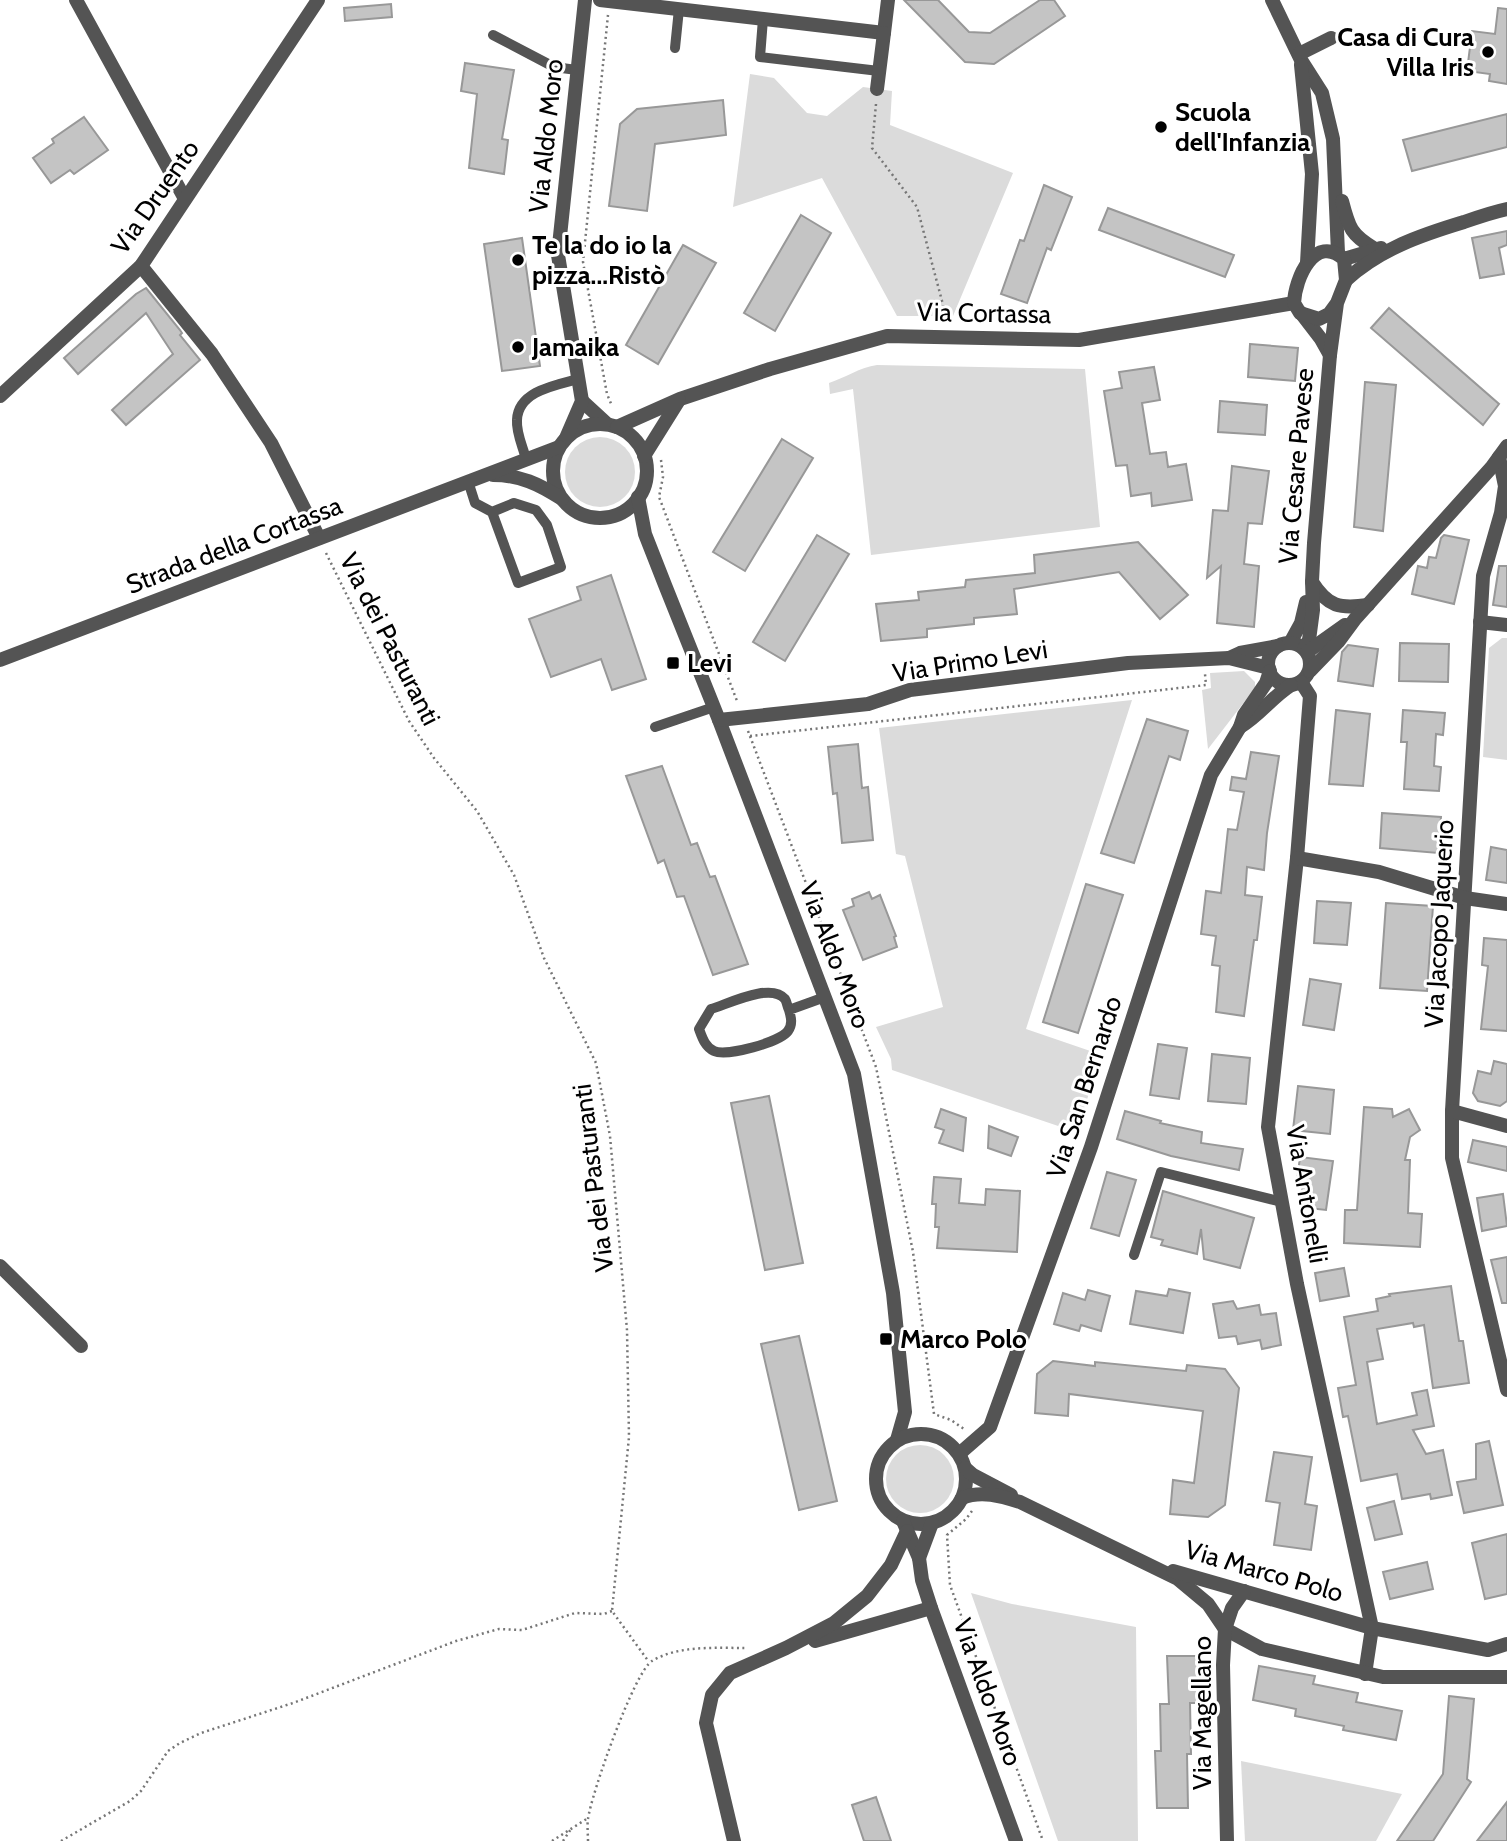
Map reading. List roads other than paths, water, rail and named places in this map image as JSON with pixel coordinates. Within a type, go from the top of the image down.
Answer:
[{"type":"street","points":[[76,0],[185,199]]},
{"type":"street","name":"Via Druento","points":[[0,396],[141,265],[318,0]]},
{"type":"street","name":"Via Aldo Moro","points":[[582,401],[558,255],[585,0]]},
{"type":"street","points":[[600,0],[884,33]]},
{"type":"street","points":[[877,89],[888,0]]},
{"type":"street","name":"Via Cesare Pavese","points":[[1272,0],[1300,57],[1322,93],[1333,139],[1341,256],[1346,281],[1337,303],[1330,355],[1309,640],[1295,648]]},
{"type":"street","points":[[1300,57],[1331,38]]},
{"type":"street","name":"Via Cesare Pavese","points":[[1300,57],[1312,174],[1307,263],[1297,308],[1330,355]]},
{"type":"street","points":[[1335,173],[1351,230],[1359,239],[1376,248]]},
{"type":"street","points":[[1346,281],[1363,265],[1396,246],[1428,233],[1507,209]]},
{"type":"street","points":[[1307,263],[1315,253],[1326,250],[1341,256],[1396,246]]},
{"type":"street","points":[[141,265],[212,354],[271,443],[319,538]]},
{"type":"street","points":[[1297,308],[1319,319],[1329,314],[1337,303]]},
{"type":"street","name":"Via Cortassa","points":[[612,426],[680,399],[770,369],[887,336],[1079,340],[1297,308]]},
{"type":"street","points":[[644,456],[680,399]]},
{"type":"street","points":[[582,401],[612,426],[629,434],[638,444],[647,469],[645,482],[632,505],[619,514],[604,518],[588,516],[573,510],[562,499],[555,487],[552,473],[554,459],[582,401]]},
{"type":"street","points":[[563,442],[585,426],[612,426]]},
{"type":"street","name":"Strada della Cortassa","points":[[0,660],[526,459],[563,442]]},
{"type":"street","points":[[1295,648],[1311,664],[1300,679],[1275,680],[1269,669],[1270,654],[1295,648],[1355,619],[1503,452]]},
{"type":"street","name":"Via Jacopo Jaquerio","points":[[1503,452],[1505,486],[1501,513],[1483,576],[1452,1111],[1452,1158],[1507,1390]]},
{"type":"street","points":[[485,474],[527,479],[562,499]]},
{"type":"street","name":"Via Aldo Moro","points":[[638,497],[645,534],[717,714],[854,1074],[893,1293],[905,1412],[897,1440]]},
{"type":"street","points":[[619,514],[645,534]]},
{"type":"street","points":[[1312,581],[1321,595],[1333,604],[1348,608],[1369,605]]},
{"type":"street","name":"Via San Bernardo","points":[[1240,727],[1254,719],[1277,693],[1300,679],[1338,642],[1355,619]]},
{"type":"street","points":[[1480,622],[1507,625]]},
{"type":"street","name":"Via Primo Levi","points":[[1229,658],[1240,653],[1295,648]]},
{"type":"street","name":"Via Primo Levi","points":[[717,714],[868,705],[910,690],[1128,663],[1229,658],[1269,669]]},
{"type":"street","name":"Via San Bernardo","points":[[962,1461],[990,1427],[1091,1147],[1210,775],[1266,682],[1269,669]]},
{"type":"street","name":"Via Antonelli","points":[[1300,679],[1310,696],[1297,858],[1268,1127],[1300,1297],[1372,1628]]},
{"type":"street","points":[[1297,858],[1379,872],[1465,898],[1507,904]]},
{"type":"street","points":[[1452,1111],[1507,1126]]},
{"type":"street","points":[[0,1266],[81,1346]]},
{"type":"street","points":[[905,1412],[924,1433]]},
{"type":"street","points":[[910,1434],[937,1436],[950,1444],[962,1461],[966,1483],[962,1498],[955,1509],[944,1518],[905,1526],[882,1502],[877,1489],[875,1475],[882,1455],[897,1440],[910,1434]]},
{"type":"street","name":"Via Marco Polo","points":[[962,1461],[973,1475],[999,1487],[1020,1502]]},
{"type":"street","name":"Via Marco Polo","points":[[962,1498],[971,1494],[997,1495],[1020,1502],[1178,1579],[1208,1604],[1225,1629],[1262,1649],[1383,1677],[1507,1677]]},
{"type":"street","points":[[919,1558],[932,1522]]},
{"type":"street","points":[[734,1841],[706,1723],[712,1695],[730,1673],[834,1623],[867,1596],[891,1565],[905,1526]]},
{"type":"street","name":"Via Aldo Moro","points":[[905,1526],[919,1558],[922,1580],[1016,1841]]},
{"type":"street","name":"Via Marco Polo","points":[[1142,1562],[1372,1628],[1488,1650],[1507,1644]]},
{"type":"street","name":"Via Magellano","points":[[1227,1841],[1223,1665],[1225,1629],[1232,1608],[1244,1591]]},
{"type":"street","points":[[786,1648],[932,1608]]},
{"type":"street","name":"Via Marco Polo","points":[[1365,1674],[1372,1628]]},
{"type":"lane","points":[[675,48],[679,9]]},
{"type":"lane","points":[[763,19],[760,57],[879,71]]},
{"type":"lane","points":[[492,36],[554,67],[577,70]]},
{"type":"lane","points":[[526,459],[517,421],[519,408],[531,396],[545,388],[578,379]]},
{"type":"lane","points":[[468,481],[475,503],[492,512],[518,583],[561,567],[547,525],[536,510],[514,503],[492,512]]},
{"type":"lane","points":[[655,727],[717,714]]},
{"type":"lane","points":[[765,992],[776,993],[784,999],[789,1010],[792,1020],[789,1031],[779,1038],[730,1054],[715,1052],[704,1042],[699,1028],[711,1009],[765,992]]},
{"type":"lane","points":[[789,1010],[825,997]]},
{"type":"lane","points":[[1134,1255],[1161,1172],[1282,1202]]},
{"type":"place","name":"Casa di Cura Villa Iris","points":[[1488,52]]},
{"type":"place","name":"Scuola dell'Infanzia","points":[[1161,127]]},
{"type":"place","name":"Te la do io la pizza...Ristò","points":[[518,260]]},
{"type":"place","name":"Jamaika","points":[[518,347]]},
{"type":"place","name":"Levi","points":[[673,663]]},
{"type":"place","name":"Marco Polo","points":[[886,1339]]}]
